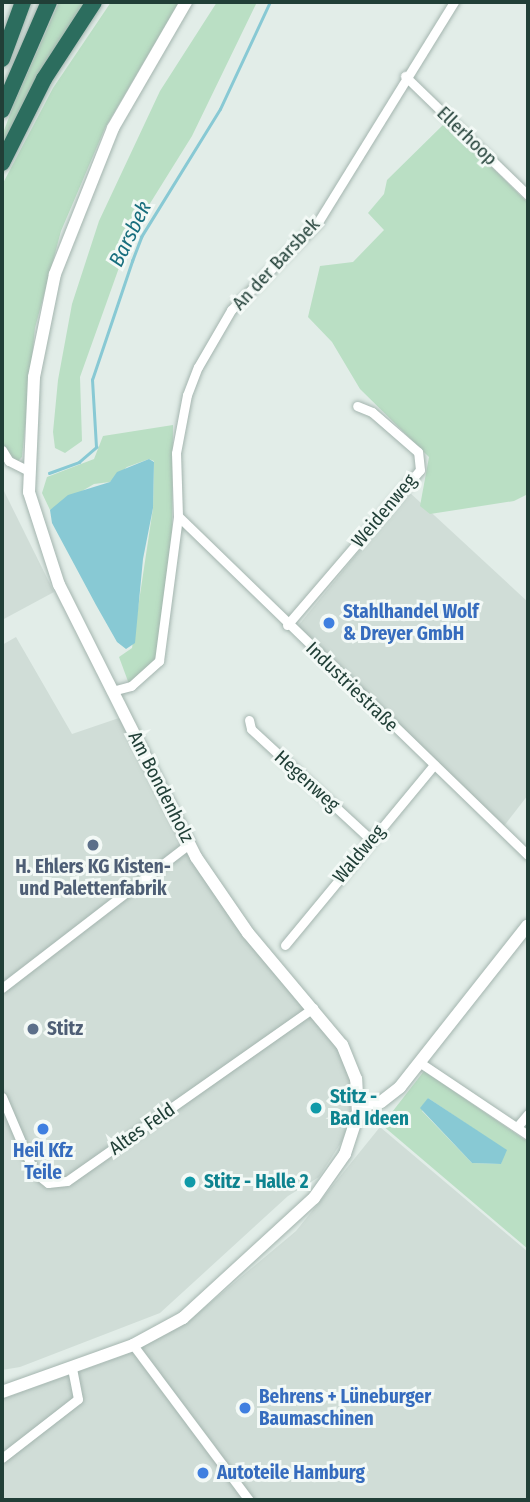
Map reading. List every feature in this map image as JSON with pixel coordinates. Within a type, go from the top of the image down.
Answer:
[{"type":"highway","points":[[2,59],[23,2]]},
{"type":"highway","points":[[8,43],[31,2]]},
{"type":"highway","points":[[2,110],[49,2]]},
{"type":"highway","points":[[2,163],[44,79],[94,2]]},
{"type":"main road","name":"Am Bondenholz","points":[[186,2],[113,128],[58,263],[34,377],[27,470],[32,505],[52,569],[190,843],[248,933],[313,1008],[348,1055],[359,1105]]},
{"type":"main road","points":[[2,1392],[133,1345],[183,1318],[295,1219],[345,1154],[359,1105],[387,1098],[528,925]]},
{"type":"street","name":"An der Barsbek","points":[[112,691],[138,681],[159,661],[178,516],[178,442],[198,367],[231,310],[318,222],[405,76],[454,2]]},
{"type":"street","name":"Ellerhoop","points":[[405,76],[528,195]]},
{"type":"street","name":"Weidenweg","points":[[287,625],[420,470],[418,452],[372,412],[357,406]]},
{"type":"street","points":[[2,450],[9,461],[27,470]]},
{"type":"street","name":"Industriestraße","points":[[178,516],[287,625],[528,855]]},
{"type":"street","name":"Hegenweg","points":[[249,720],[251,729],[370,839]]},
{"type":"street","name":"Waldweg","points":[[285,944],[434,765]]},
{"type":"street","points":[[2,988],[190,843]]},
{"type":"street","name":"Altes Feld","points":[[2,1097],[34,1172],[48,1183],[67,1181],[313,1008]]},
{"type":"street","points":[[419,1062],[528,1135]]},
{"type":"street","points":[[517,1127],[528,1114]]},
{"type":"street","points":[[133,1345],[249,1500]]},
{"type":"street","points":[[2,1458],[78,1399],[72,1367]]},
{"type":"shaded area","points":[[2,487],[54,592],[2,620]]},
{"type":"shaded area","points":[[408,491],[528,602],[528,795],[504,826],[298,626]]},
{"type":"shaded area","points":[[16,637],[72,734],[119,718],[193,860],[338,1046],[350,1075],[351,1096],[350,1121],[342,1141],[319,1177],[288,1196],[160,1313],[20,1367],[2,1370],[2,645]]},
{"type":"shaded area","points":[[380,1127],[528,1252],[528,1500],[2,1500],[2,1399],[122,1356],[186,1323],[296,1231]]},
{"type":"green space","points":[[59,2],[89,2],[2,149],[2,136],[15,101]]},
{"type":"green space","points":[[111,2],[179,2],[105,128],[61,231],[35,328],[22,457],[17,462],[6,452],[2,440],[2,185],[53,88]]},
{"type":"green space","points":[[217,2],[257,2],[192,136],[131,234],[80,377],[82,441],[65,453],[55,448],[53,432],[58,380],[72,304],[99,221],[160,91]]},
{"type":"green space","points":[[446,122],[528,203],[528,494],[514,501],[430,514],[420,506],[429,457],[360,389],[332,342],[308,317],[320,266],[353,262],[384,230],[368,213],[384,194],[387,180]]},
{"type":"green space","points":[[173,425],[172,530],[156,661],[129,684],[119,657],[132,648],[153,508],[154,461],[149,459],[127,467],[110,482],[94,484],[50,510],[42,493],[47,477],[94,459],[103,436]]},
{"type":"green space","points":[[424,1071],[528,1142],[528,1249],[382,1125]],"holes":[[[428,1098],[504,1149],[501,1164],[472,1163],[422,1111]]]},
{"type":"water","points":[[149,459],[154,462],[153,508],[143,559],[135,643],[126,649],[117,642],[96,605],[52,523],[50,510],[68,495],[110,482],[117,472]]},
{"type":"water","points":[[428,1098],[507,1150],[501,1164],[472,1163],[420,1108]]},
{"type":"waterway","name":"Barsbek","points":[[49,473],[79,462],[96,447],[92,380],[141,237],[220,109],[270,2]]},
{"type":"place","name":"Stahlhandel Wolf & Dreyer GmbH","points":[[329,623]]},
{"type":"place","name":"H. Ehlers KG Kisten- und Palettenfabrik","points":[[93,845]]},
{"type":"place","name":"Stitz","points":[[33,1029]]},
{"type":"place","name":"Stitz - Bad Ideen","points":[[316,1108]]},
{"type":"place","name":"Heil Kfz Teile","points":[[43,1129]]},
{"type":"place","name":"Stitz - Halle 2","points":[[190,1182]]},
{"type":"place","name":"Behrens + Lüneburger Baumaschinen","points":[[245,1408]]},
{"type":"place","name":"Autoteile Hamburg","points":[[203,1473]]}]
